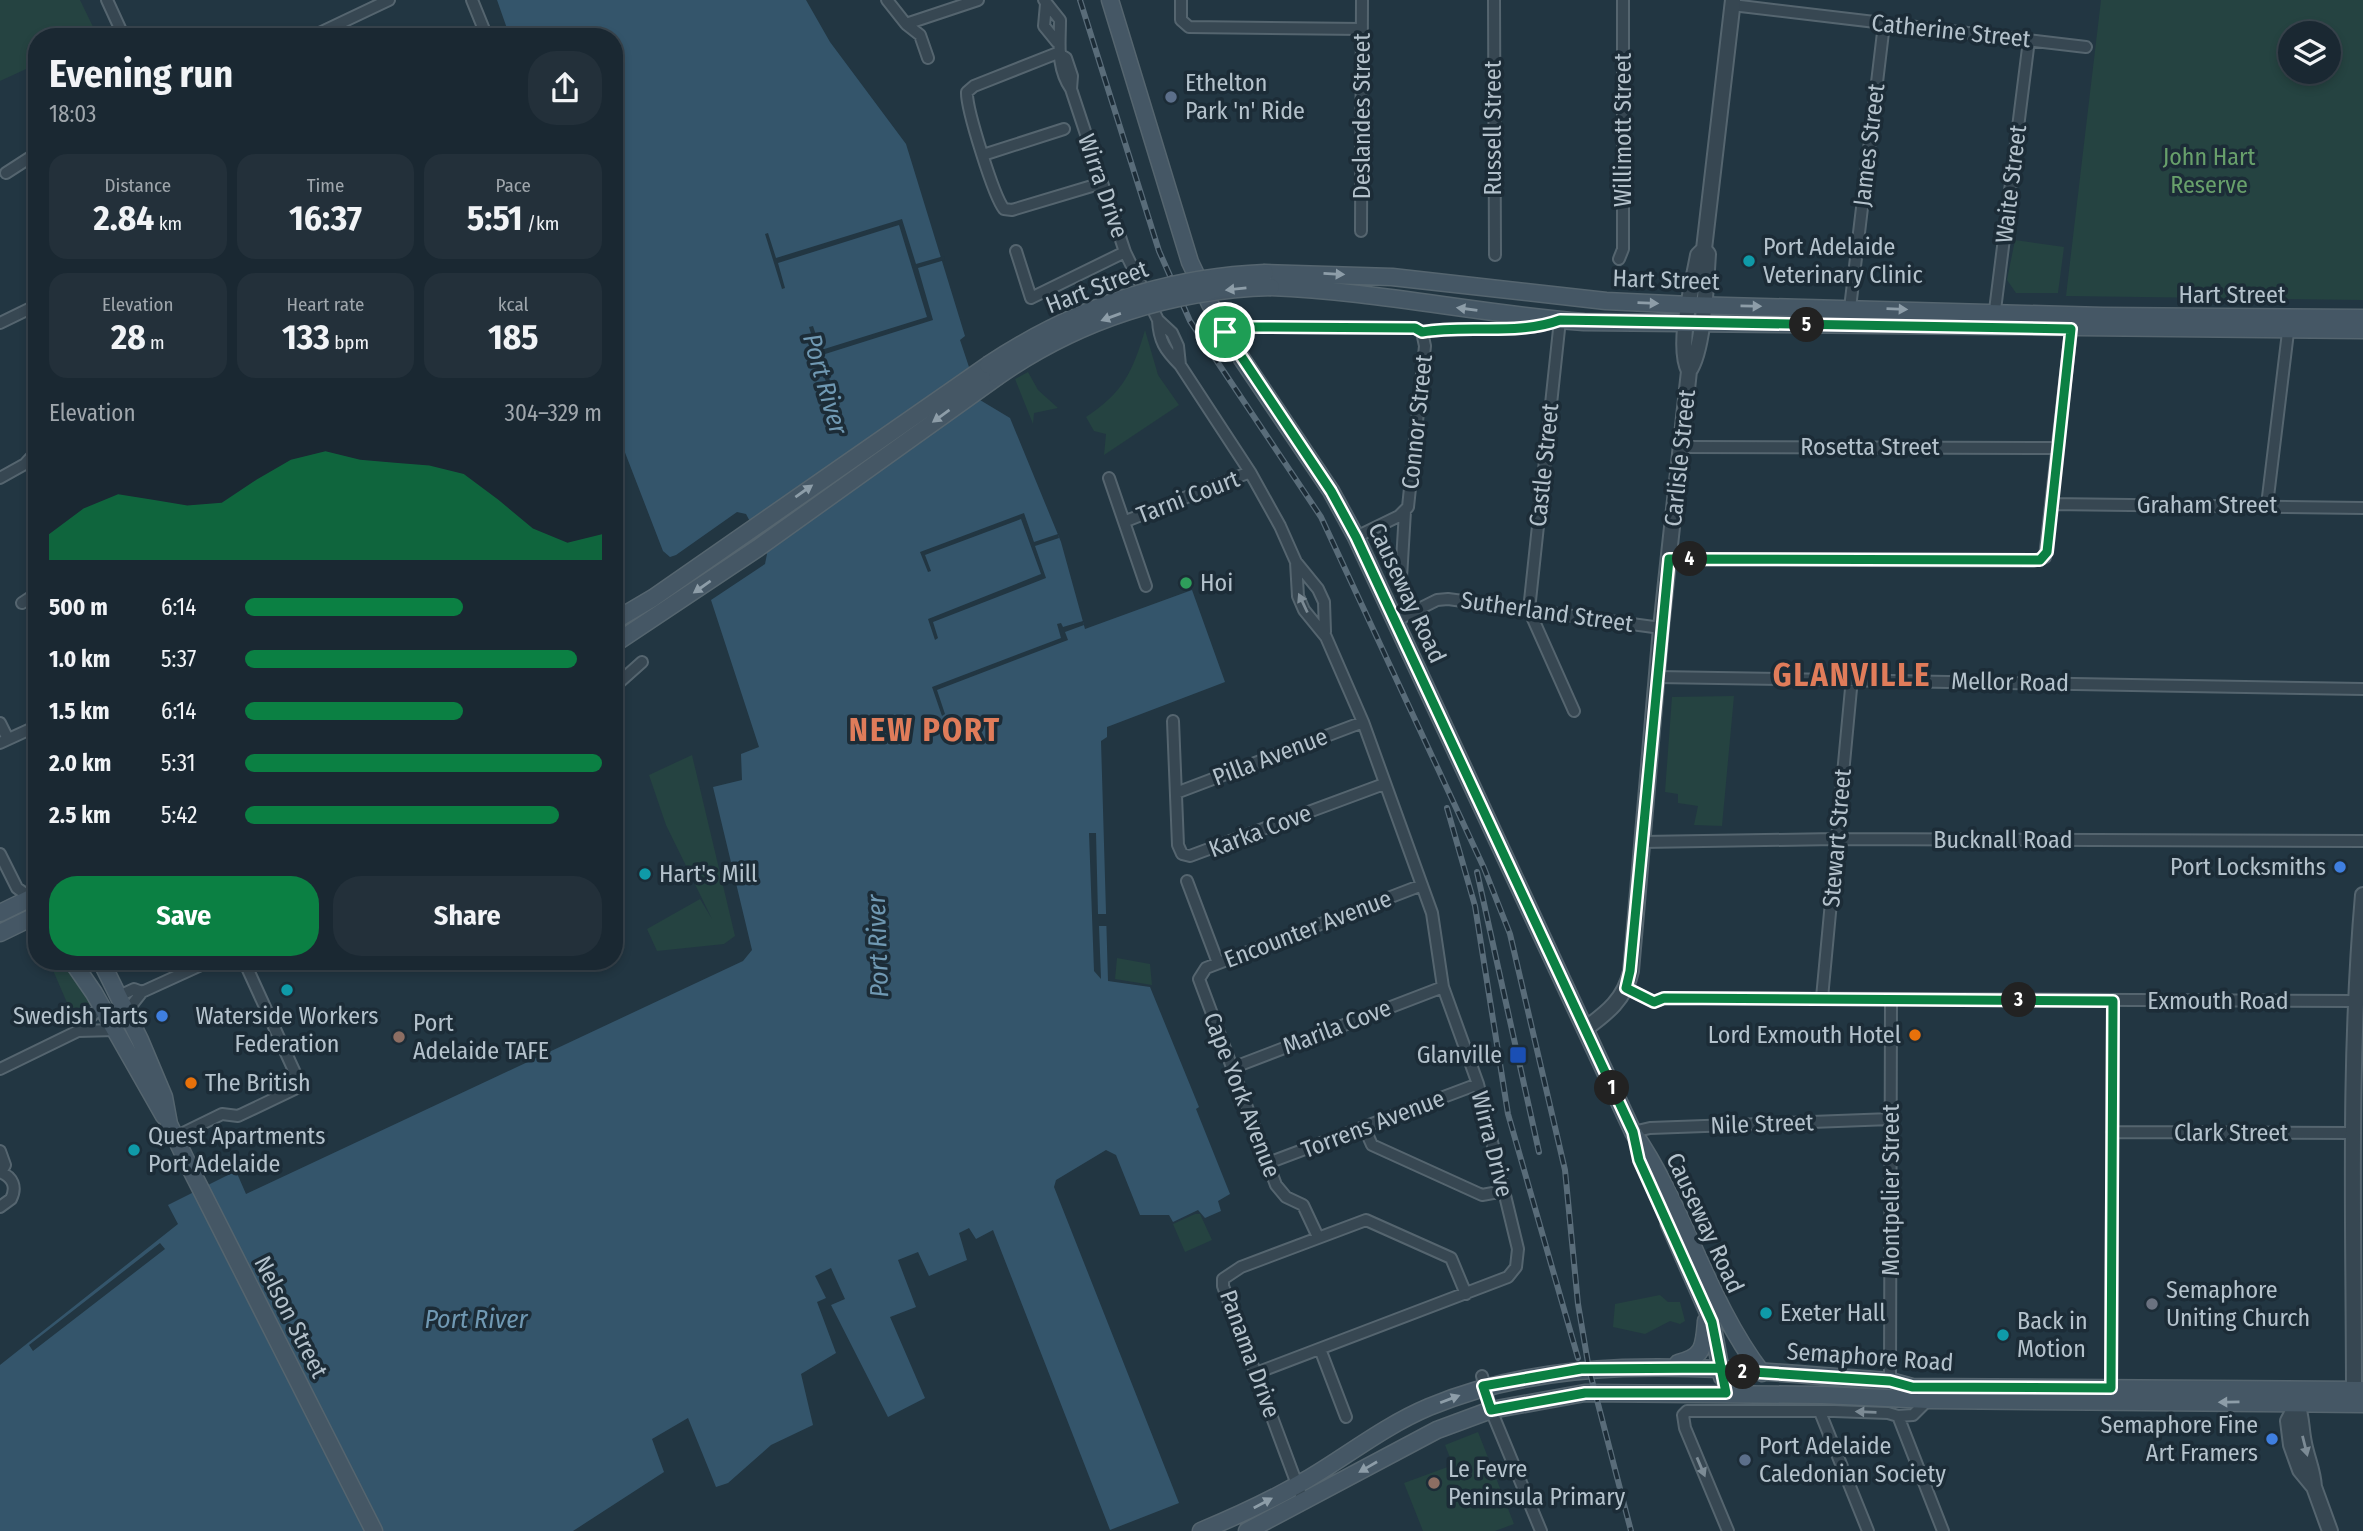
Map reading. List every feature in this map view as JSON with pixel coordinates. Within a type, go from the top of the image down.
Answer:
[{"type":"main road","name":"Causeway Road","points":[[1110,0],[1190,262],[1225,332],[1331,491],[1356,537],[1633,1132],[1639,1160],[1714,1311],[1726,1393]]},
{"type":"main road","name":"Hart Street","points":[[992,371],[1076,331],[1134,309],[1184,295],[1268,280],[1392,277],[1606,302],[1850,308],[1994,320]]},
{"type":"main road","name":"Hart Street","points":[[1268,280],[1560,320],[1694,323],[1994,320],[2289,324],[2363,330]]},
{"type":"main road","name":"Hart Street","points":[[2289,324],[2363,318]]},
{"type":"main road","points":[[623,616],[653,598],[748,530],[992,371]]},
{"type":"main road","points":[[623,638],[758,548],[992,371]]},
{"type":"main road","points":[[0,913],[28,902]]},
{"type":"main road","points":[[0,933],[28,922]]},
{"type":"main road","name":"Nelson Street","points":[[80,970],[172,1130],[374,1531]]},
{"type":"main road","name":"Nelson Street","points":[[111,970],[164,1097],[172,1130]]},
{"type":"main road","points":[[1658,1368],[1695,1357],[1714,1311]]},
{"type":"main road","points":[[1714,1311],[1762,1373]]},
{"type":"main road","name":"Semaphore Road","points":[[1201,1531],[1297,1485],[1391,1426],[1483,1381],[1581,1369],[1724,1369],[1890,1381],[1912,1387],[2111,1395]]},
{"type":"main road","points":[[2297,1404],[2320,1390]]},
{"type":"main road","name":"Semaphore Road","points":[[1247,1531],[1437,1430],[1491,1410],[1585,1393],[1682,1392],[1928,1400],[2111,1395],[2274,1396],[2320,1390],[2359,1397]]},
{"type":"main road","points":[[2274,1396],[2297,1404],[2359,1397]]},
{"type":"street","points":[[107,0],[120,28]]},
{"type":"street","points":[[331,28],[389,0]]},
{"type":"street","points":[[472,0],[483,28]]},
{"type":"street","points":[[887,0],[906,24],[920,34],[928,58]]},
{"type":"street","points":[[906,24],[978,0]]},
{"type":"street","points":[[1181,0],[1182,23],[1196,28],[1362,29]]},
{"type":"street","name":"Deslandes Street","points":[[1361,231],[1362,0]]},
{"type":"street","name":"Russell Street","points":[[1493,0],[1495,256]]},
{"type":"street","name":"Willimott Street","points":[[1619,259],[1623,249],[1623,0]]},
{"type":"street","name":"Wirra Drive","points":[[1045,2],[1060,20],[1060,50],[1072,75],[1071,89],[1125,251],[1158,320],[1175,339],[1180,365],[1250,472],[1280,526],[1296,562],[1321,596],[1326,637]]},
{"type":"street","name":"Catherine Street","points":[[1732,3],[2086,47]]},
{"type":"street","name":"Carlisle Street","points":[[1626,988],[1630,971],[1661,628],[1689,371],[1684,360],[1697,305],[1698,255],[1704,249],[1732,3]]},
{"type":"street","name":"James Street","points":[[1850,308],[1884,24]]},
{"type":"street","name":"Waite Street","points":[[1994,320],[2029,40]]},
{"type":"street","points":[[1060,50],[974,86],[967,93],[983,155],[998,202],[1004,209],[1012,210],[1102,183]]},
{"type":"street","points":[[983,155],[1063,130]]},
{"type":"street","points":[[6,173],[28,159]]},
{"type":"street","points":[[1016,251],[1031,298],[1125,251]]},
{"type":"street","points":[[0,323],[28,309]]},
{"type":"street","name":"Hart Street","points":[[1225,332],[1254,327],[1415,328],[1422,332],[1443,329],[1542,327],[1560,320]]},
{"type":"street","name":"Castle Street","points":[[1529,610],[1560,320]]},
{"type":"street","points":[[1669,559],[2033,561],[2045,557],[2072,322]]},
{"type":"street","points":[[2267,505],[2289,324]]},
{"type":"street","name":"Connor Street","points":[[1401,578],[1405,511],[1410,500],[1425,346],[1422,332]]},
{"type":"street","name":"Rosetta Street","points":[[1681,447],[2058,448]]},
{"type":"street","points":[[0,478],[28,461]]},
{"type":"street","name":"Tarni Court","points":[[1126,521],[1250,472]]},
{"type":"street","name":"Tarni Court","points":[[1109,478],[1126,521],[1146,586]]},
{"type":"street","name":"Graham Street","points":[[2051,504],[2363,508]]},
{"type":"street","name":"Connor Street","points":[[1356,537],[1405,511]]},
{"type":"street","name":"Wirra Drive","points":[[1256,1373],[1508,1277],[1516,1267],[1518,1249],[1478,1084],[1443,987],[1432,914],[1363,722],[1326,637],[1304,610],[1298,596],[1296,562]]},
{"type":"street","points":[[22,603],[28,599]]},
{"type":"street","name":"Sutherland Street","points":[[1395,621],[1442,599],[1661,628]]},
{"type":"street","points":[[1529,610],[1574,711]]},
{"type":"street","points":[[623,679],[642,662]]},
{"type":"street","name":"Mellor Road","points":[[1657,677],[1852,678],[2363,689]]},
{"type":"street","name":"Stewart Street","points":[[1822,998],[1852,678]]},
{"type":"street","name":"Karka Cove","points":[[1173,721],[1178,845],[1182,854],[1190,856],[1384,785]]},
{"type":"street","name":"Pilla Avenue","points":[[1176,793],[1363,722]]},
{"type":"street","points":[[0,723],[4,741],[28,733]]},
{"type":"street","name":"Bucknall Road","points":[[1643,842],[1836,839],[2363,841]]},
{"type":"street","points":[[0,854],[17,888],[28,895]]},
{"type":"street","points":[[1187,881],[1218,963]]},
{"type":"street","name":"Encounter Avenue","points":[[1199,979],[1206,968],[1422,884]]},
{"type":"street","points":[[2359,1397],[2351,1133],[2363,895]]},
{"type":"street","points":[[123,1003],[190,970]]},
{"type":"street","points":[[172,1130],[222,1114],[237,1116],[301,1087],[248,970]]},
{"type":"street","name":"Cape York Avenue","points":[[1199,979],[1276,1185],[1286,1197],[1303,1205],[1318,1237]]},
{"type":"street","name":"Marila Cove","points":[[1231,1068],[1443,987]]},
{"type":"street","points":[[1585,1029],[1608,1011],[1626,988]]},
{"type":"street","name":"Exmouth Road","points":[[1626,988],[1654,1002],[1664,998],[2358,1000]]},
{"type":"street","points":[[123,1003],[134,989],[142,992]]},
{"type":"street","name":"Montpelier Street","points":[[1890,1381],[1891,999]]},
{"type":"street","points":[[2111,1395],[2113,1001]]},
{"type":"street","points":[[0,1069],[78,1031],[101,1006]]},
{"type":"street","points":[[78,1031],[115,1030]]},
{"type":"street","name":"Torrens Avenue","points":[[1268,1163],[1478,1084]]},
{"type":"street","name":"Nile Street","points":[[1633,1132],[1650,1128],[1891,1119]]},
{"type":"street","points":[[1364,1127],[1372,1145],[1384,1151],[1482,1195],[1504,1191]]},
{"type":"street","name":"Clark Street","points":[[2112,1132],[2351,1133]]},
{"type":"street","points":[[0,1151],[5,1165],[0,1172],[10,1178],[14,1188],[11,1199],[0,1206]]},
{"type":"street","name":"Panama Drive","points":[[1304,1503],[1223,1286],[1223,1279],[1241,1267],[1366,1220],[1451,1258],[1466,1294]]},
{"type":"street","points":[[1320,1349],[1346,1418]]},
{"type":"street","points":[[1483,1381],[1491,1410],[1540,1531]]},
{"type":"street","points":[[1682,1392],[1694,1409]]},
{"type":"street","name":"Semaphore Road","points":[[1823,1395],[1834,1411]]},
{"type":"street","points":[[2274,1396],[2288,1421],[2291,1444],[2300,1470],[2314,1488]]},
{"type":"street","name":"Semaphore Road","points":[[1898,1416],[1913,1415],[1928,1400]]},
{"type":"street","points":[[2288,1421],[2297,1404]]},
{"type":"street","points":[[2297,1404],[2303,1420],[2304,1448],[2313,1469],[2314,1488],[2330,1531]]},
{"type":"street","points":[[1728,1531],[1682,1421],[1682,1415],[1694,1409],[1834,1411],[1888,1413],[1898,1416],[1943,1531]]},
{"type":"street","points":[[1820,1412],[1868,1531]]},
{"type":"green space","points":[[0,0],[80,0],[94,28],[28,28],[28,68],[0,81]]},
{"type":"green space","name":"John Hart Reserve","points":[[2101,0],[2363,0],[2363,300],[2066,296]]},
{"type":"green space","points":[[2015,240],[2064,247],[2058,293],[2016,293],[2007,280]]},
{"type":"green space","points":[[1145,330],[1158,375],[1179,405],[1104,455],[1106,434],[1094,431],[1086,417],[1109,399],[1125,380]]},
{"type":"green space","points":[[1028,372],[1038,390],[1058,408],[1034,413],[1033,424],[1015,379]]},
{"type":"green space","points":[[1734,696],[1722,826],[1694,825],[1698,806],[1678,803],[1678,794],[1665,792],[1672,697]]},
{"type":"green space","points":[[692,755],[735,936],[724,944],[657,951],[647,929],[700,899],[712,919],[666,825],[649,775]]},
{"type":"green space","points":[[1117,958],[1150,964],[1152,985],[1115,979]]},
{"type":"green space","points":[[53,970],[71,970],[92,1004],[71,1012]]},
{"type":"green space","points":[[1200,1214],[1212,1240],[1185,1252],[1173,1224]]},
{"type":"green space","points":[[1660,1295],[1668,1302],[1680,1302],[1685,1321],[1680,1324],[1670,1321],[1645,1334],[1613,1327],[1615,1304]]},
{"type":"green space","points":[[1478,1432],[1514,1524],[1495,1531],[1423,1531],[1404,1483],[1453,1465],[1445,1445]]},
{"type":"water","name":"Port River","points":[[497,0],[806,0],[830,42],[906,144],[965,336],[960,340],[980,400],[1010,418],[1061,542],[1085,629],[1192,590],[1225,682],[1107,727],[1107,737],[1101,741],[1108,981],[1150,987],[1199,1107],[1196,1109],[1230,1194],[1218,1201],[1221,1211],[1205,1218],[1198,1210],[1173,1222],[1169,1215],[1140,1215],[1116,1155],[1106,1150],[1056,1180],[1054,1187],[1179,1503],[1110,1530],[993,1230],[976,1239],[969,1228],[959,1233],[967,1260],[929,1276],[918,1252],[898,1260],[916,1307],[890,1317],[925,1398],[888,1417],[831,1305],[845,1299],[831,1268],[815,1276],[826,1298],[817,1302],[836,1353],[801,1374],[813,1425],[771,1445],[728,1483],[716,1487],[688,1418],[652,1439],[664,1472],[573,1531],[0,1531],[0,1365],[178,1224],[168,1205],[236,1171],[246,1194],[743,961],[752,950],[713,787],[742,780],[741,754],[759,747],[711,600],[765,564],[767,554],[746,514],[737,512],[670,557],[663,551],[623,447],[623,28],[507,28]]},
{"type":"pier","points":[[902,219],[916,264],[944,256],[945,260],[918,268],[933,320],[822,355],[830,381],[826,382],[809,327],[813,326],[821,350],[927,317],[899,225],[778,263],[785,288],[782,289],[765,234],[768,233],[776,258]]},
{"type":"pier","points":[[1024,513],[1034,542],[1058,534],[1059,538],[1035,546],[1046,578],[933,622],[938,638],[935,640],[928,619],[1041,574],[1021,519],[925,555],[931,571],[928,572],[920,552]]},
{"type":"pier","points":[[1083,621],[1084,625],[1065,632],[1068,640],[937,690],[945,714],[942,716],[932,687],[1061,638],[1057,624],[1061,623],[1063,627]]},
{"type":"pier","points":[[1089,833],[1096,833],[1098,914],[1110,914],[1110,926],[1099,926],[1101,979],[1094,971]]},
{"type":"pier","points":[[160,1243],[165,1249],[33,1351],[29,1345]]},
{"type":"railway","points":[[1080,0],[1159,251],[1190,321],[1321,517],[1484,868],[1510,934],[1565,1170],[1578,1304],[1589,1369],[1631,1531]]},
{"type":"railway","points":[[1447,808],[1475,906],[1508,1114],[1578,1358]]},
{"type":"railway","points":[[1477,872],[1539,1152]]},
{"type":"place","name":"Ethelton Park 'n' Ride","points":[[1171,97]]},
{"type":"place","name":"Port Adelaide Veterinary Clinic","points":[[1749,261]]},
{"type":"place","name":"Hoi","points":[[1186,583]]},
{"type":"place","name":"Port Locksmiths","points":[[2340,867]]},
{"type":"place","name":"Hart's Mill","points":[[645,874]]},
{"type":"place","name":"Waterside Workers Federation","points":[[287,990]]},
{"type":"place","name":"Swedish Tarts","points":[[162,1016]]},
{"type":"place","name":"Lord Exmouth Hotel","points":[[1915,1035]]},
{"type":"place","name":"Port Adelaide TAFE","points":[[399,1037]]},
{"type":"place","name":"Glanville","points":[[1518,1055]]},
{"type":"place","name":"The British","points":[[191,1083]]},
{"type":"place","name":"Quest Apartments Port Adelaide","points":[[134,1150]]},
{"type":"place","name":"Semaphore Uniting Church","points":[[2152,1304]]},
{"type":"place","name":"Exeter Hall","points":[[1766,1313]]},
{"type":"place","name":"Back in Motion","points":[[2003,1335]]},
{"type":"place","name":"Semaphore Fine Art Framers","points":[[2272,1439]]},
{"type":"place","name":"Port Adelaide Caledonian Society","points":[[1745,1460]]},
{"type":"place","name":"Le Fevre Peninsula Primary","points":[[1434,1483]]},
{"type":"district","name":"GLANVILLE","points":[[1852,675]]},
{"type":"district","name":"NEW PORT","points":[[925,730]]},
{"type":"route","points":[[1225,332],[1254,327],[1415,328],[1422,332],[1443,329],[1542,327],[1560,320],[2071,329],[2047,552],[2040,560],[1669,559],[1643,842],[1626,988],[1642,999],[1654,1002],[1659,998],[2113,1001],[2111,1388],[1912,1387],[1890,1381],[1737,1371],[1720,1369],[1716,1368],[1581,1369],[1538,1374],[1483,1386],[1491,1410],[1585,1393],[1726,1393],[1720,1369],[1712,1322],[1639,1160],[1633,1132],[1356,537],[1331,491],[1225,332]]}]
